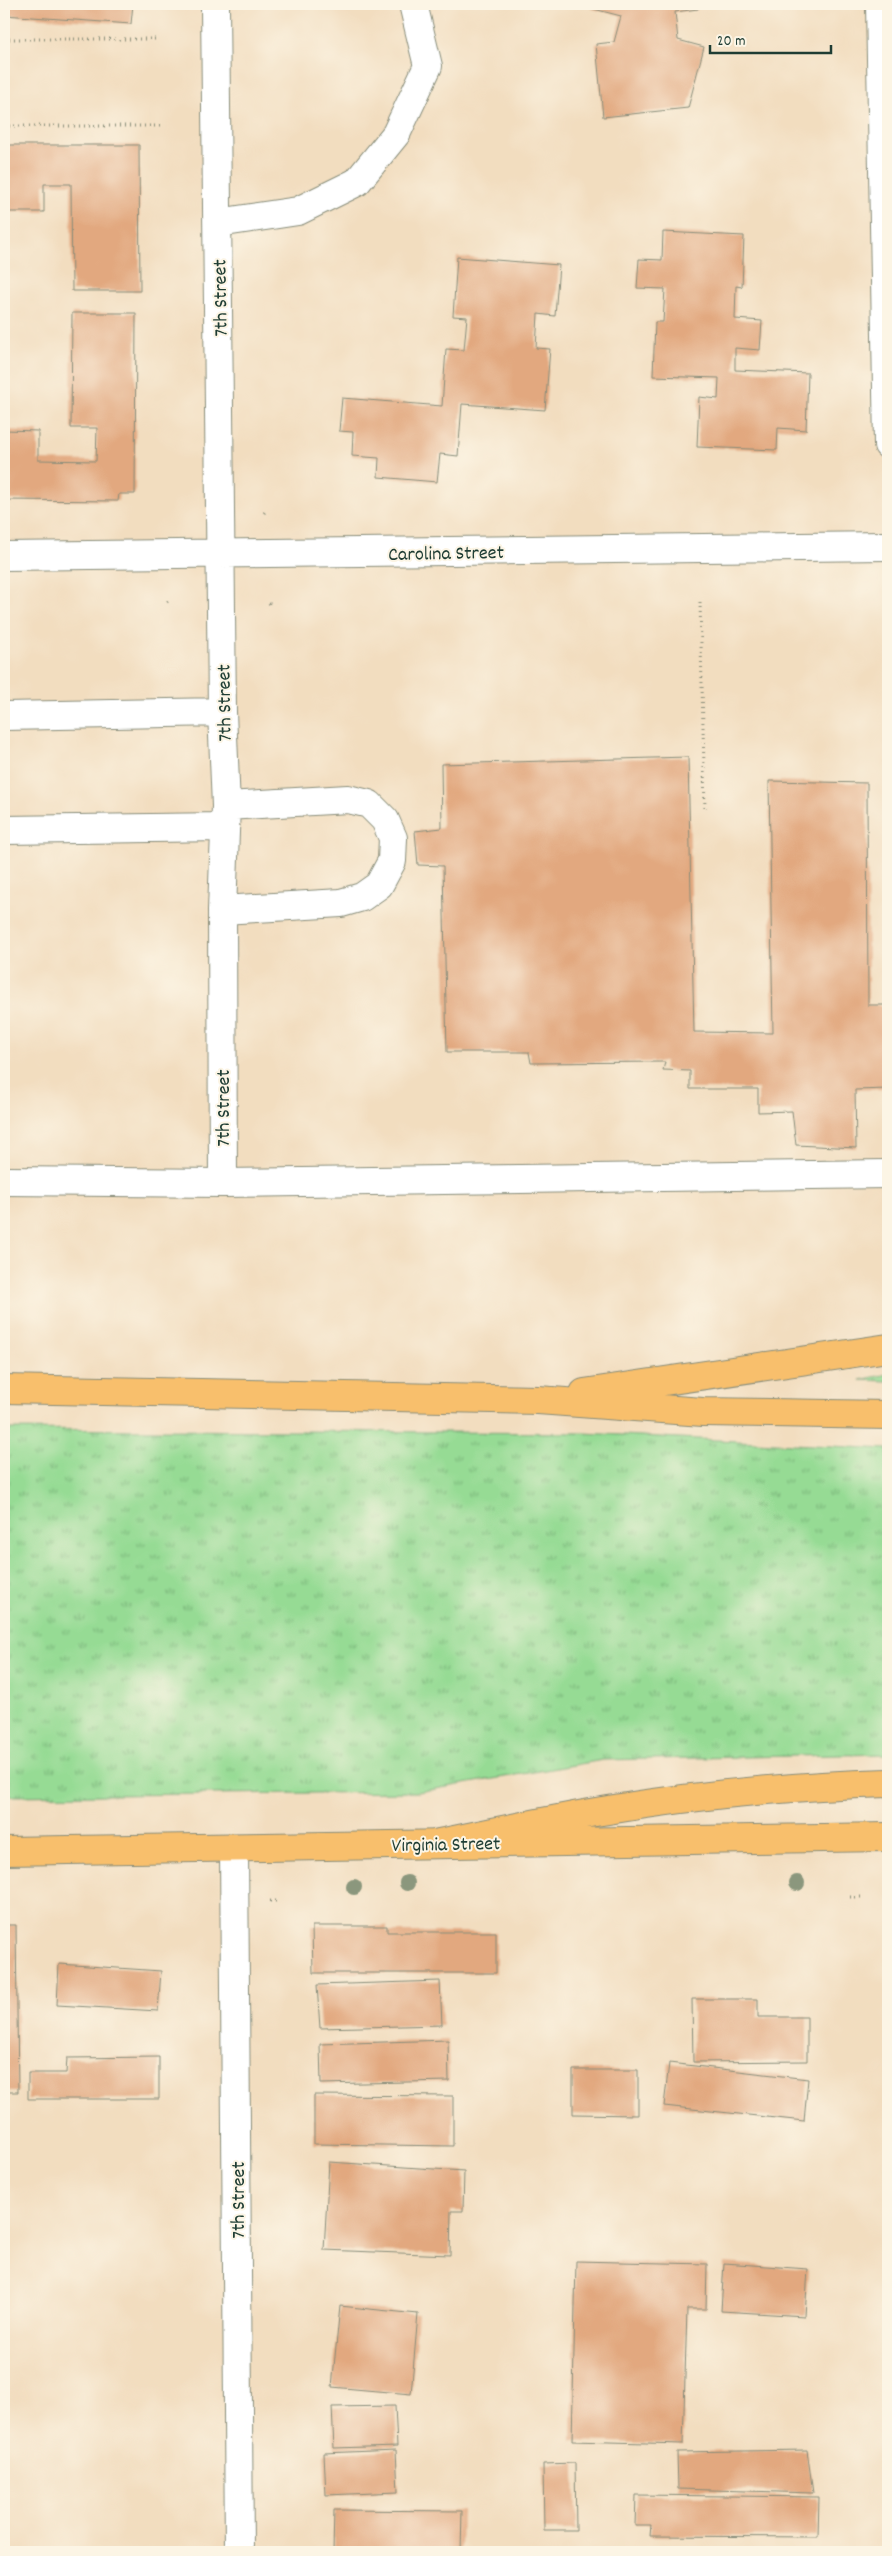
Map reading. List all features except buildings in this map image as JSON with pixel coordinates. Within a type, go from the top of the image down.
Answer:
[{"type":"main road","points":[[538,1400],[888,1348]]},
{"type":"main road","points":[[4,1390],[538,1400],[704,1412],[888,1415]]},
{"type":"main road","points":[[439,1843],[603,1810],[832,1784],[888,1783]]},
{"type":"main road","name":"Virginia Street","points":[[4,1851],[888,1837]]},
{"type":"street","name":"7th Street","points":[[215,4],[222,555],[222,712],[225,816],[222,910],[222,1183]]},
{"type":"street","points":[[218,223],[298,211],[357,182],[396,134],[428,66],[413,4]]},
{"type":"street","points":[[880,4],[888,445]]},
{"type":"street","points":[[888,535],[888,546]]},
{"type":"street","name":"Carolina Street","points":[[4,556],[888,546]]},
{"type":"street","points":[[4,716],[222,712]]},
{"type":"street","points":[[4,830],[225,816],[348,799],[369,804],[385,820],[393,838],[392,861],[380,885],[362,897],[341,902],[222,910]]},
{"type":"street","points":[[4,1181],[222,1183],[888,1174]]},
{"type":"street","name":"7th Street","points":[[234,1848],[239,2552]]},
{"type":"path","points":[[4,39],[159,39]]},
{"type":"path","points":[[4,126],[160,126]]},
{"type":"path","points":[[700,602],[705,810]]},
{"type":"path","points":[[850,1897],[864,1897]]},
{"type":"path","points":[[270,1901],[279,1901]]},
{"type":"green space","points":[[888,1374],[888,1381],[860,1380]]},
{"type":"green space","points":[[4,1429],[584,1433],[888,1449],[888,1754],[603,1760],[418,1792],[4,1796]]}]
